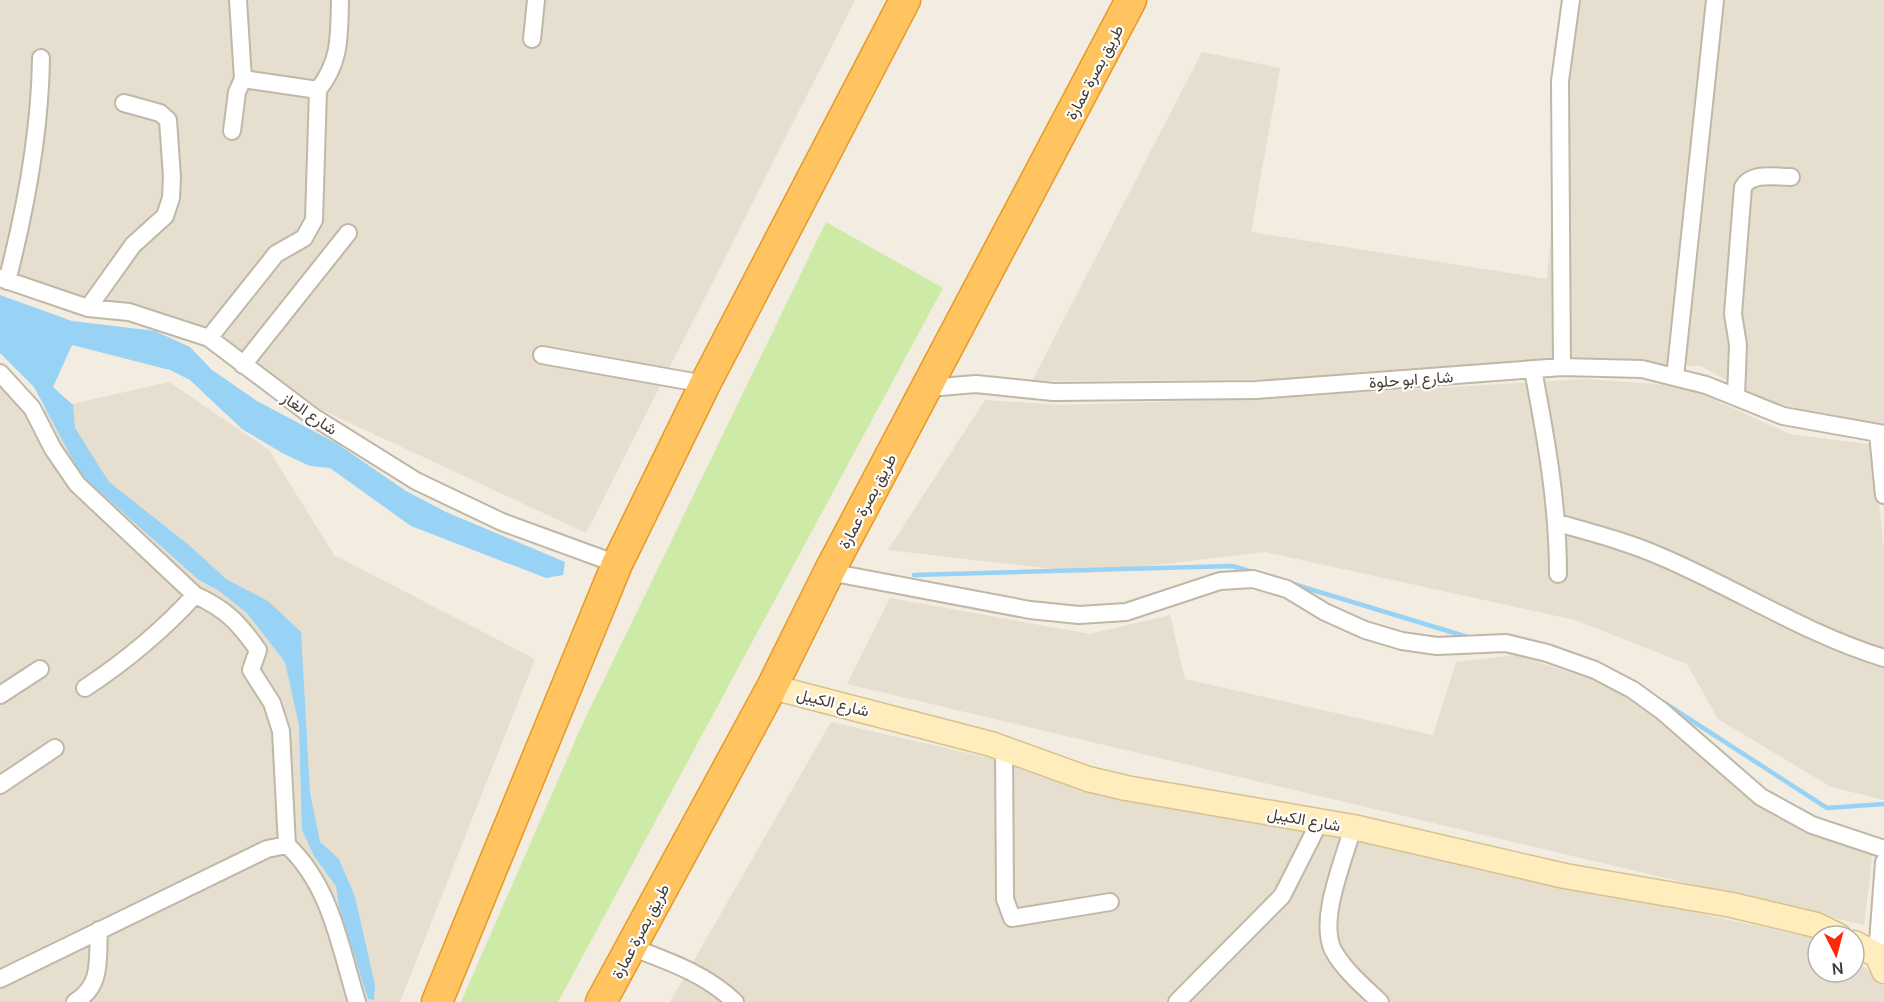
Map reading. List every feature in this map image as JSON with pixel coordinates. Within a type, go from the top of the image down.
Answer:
[{"type":"highway","points":[[437,1002],[617,564],[705,384],[905,0]]},
{"type":"highway","name":"طريق بصرة عمارة","points":[[602,1002],[772,687],[829,572],[1131,0]]},
{"type":"street","points":[[232,131],[237,92],[243,79],[238,0]]},
{"type":"street","points":[[208,338],[276,254],[304,238],[314,220],[318,90],[329,76],[337,57],[340,0]]},
{"type":"street","points":[[532,39],[536,0]]},
{"type":"street","points":[[1562,367],[1560,81],[1571,0]]},
{"type":"street","points":[[1675,377],[1715,0]]},
{"type":"street","points":[[3,280],[23,218],[40,111],[41,58]]},
{"type":"street","points":[[243,79],[318,90]]},
{"type":"street","points":[[88,308],[133,245],[165,216],[171,198],[168,120],[160,113],[124,103]]},
{"type":"street","points":[[1736,397],[1738,345],[1733,314],[1743,187],[1747,180],[1754,177],[1791,177]]},
{"type":"street","points":[[243,365],[348,233]]},
{"type":"street","name":"شارع الغاز","points":[[3,280],[88,308],[129,312],[208,338],[312,416],[416,482],[502,522],[617,564]]},
{"type":"street","points":[[542,356],[705,384]]},
{"type":"street","name":"شارع ابو حلوة","points":[[928,388],[976,384],[1053,392],[1256,390],[1562,367],[1642,369],[1706,385],[1783,416],[1881,434]]},
{"type":"street","points":[[1533,370],[1550,460],[1558,523],[1558,573]]},
{"type":"street","points":[[0,373],[32,408],[52,449],[77,484],[195,595],[215,604],[239,622],[258,650],[251,670],[272,703],[281,731],[287,845],[305,862],[326,897],[357,1002]]},
{"type":"street","points":[[1881,434],[1884,495]]},
{"type":"street","points":[[1558,523],[1614,538],[1663,557],[1846,646],[1884,658]]},
{"type":"street","points":[[829,572],[1030,610],[1079,615],[1126,612],[1220,581],[1253,579],[1287,589],[1325,612],[1365,630],[1402,641],[1437,646],[1506,643],[1547,653],[1595,670],[1633,690],[1662,711],[1761,797],[1812,825],[1884,849]]},
{"type":"street","points":[[85,688],[121,664],[174,618],[195,595]]},
{"type":"street","points":[[0,695],[40,669]]},
{"type":"street","name":"شارع الكيبل","points":[[772,687],[1004,749],[1088,779],[1126,788],[1353,827],[1565,876],[1732,905],[1812,924]]},
{"type":"street","points":[[0,785],[55,748]]},
{"type":"street","points":[[1004,749],[1005,899],[1012,918],[1110,902]]},
{"type":"street","points":[[1177,1002],[1282,896],[1320,821]]},
{"type":"street","points":[[1353,827],[1330,910],[1328,936],[1334,952],[1380,1002]]},
{"type":"street","points":[[0,979],[267,849],[287,845]]},
{"type":"street","points":[[1880,963],[1884,862]]},
{"type":"street","points":[[75,1002],[89,993],[96,980],[99,930]]},
{"type":"street","points":[[631,947],[684,967],[723,990],[735,1002]]},
{"type":"street","points":[[1866,952],[1880,963]]},
{"type":"shaded area","points":[[0,0],[855,0],[586,533],[305,402],[162,322],[0,275]]},
{"type":"shaded area","points":[[1572,0],[1884,0],[1884,427],[1793,417],[1701,366],[1541,361],[1290,379],[1032,381],[1202,52],[1280,68],[1251,232],[1547,279]]},
{"type":"shaded area","points":[[1584,379],[1684,386],[1790,434],[1873,445],[1884,550],[1884,800],[1831,787],[1718,719],[1687,664],[1575,620],[1265,552],[1089,573],[888,550],[985,400],[1060,405],[1253,399]]},
{"type":"shaded area","points":[[169,382],[269,450],[334,555],[535,659],[400,1002],[0,1002],[0,386],[41,411]]},
{"type":"shaded area","points":[[890,598],[1090,634],[1170,615],[1185,679],[1433,735],[1456,662],[1515,655],[1628,691],[1748,798],[1873,849],[1864,924],[1860,924],[847,684]]},
{"type":"shaded area","points":[[831,722],[1223,811],[1806,936],[1806,984],[1866,984],[1866,969],[1884,986],[1884,1002],[670,1002]]},
{"type":"green space","points":[[826,222],[943,288],[558,1002],[461,1002],[582,725]]},
{"type":"water","points":[[0,295],[72,321],[155,331],[190,347],[212,370],[257,401],[336,443],[406,491],[446,512],[565,562],[563,575],[546,578],[411,526],[330,468],[310,466],[284,454],[242,429],[190,380],[170,370],[72,345],[53,387],[73,405],[75,428],[109,482],[190,546],[226,579],[268,601],[301,632],[310,793],[320,842],[339,859],[355,897],[375,985],[374,1000],[368,999],[339,907],[336,886],[314,856],[302,830],[299,725],[285,662],[247,613],[218,590],[199,580],[81,475],[34,387],[0,353]]},
{"type":"waterway","points":[[914,575],[1232,566],[1253,572]]},
{"type":"waterway","points":[[1293,584],[1471,638]]},
{"type":"waterway","points":[[1663,702],[1827,808],[1884,804]]}]
